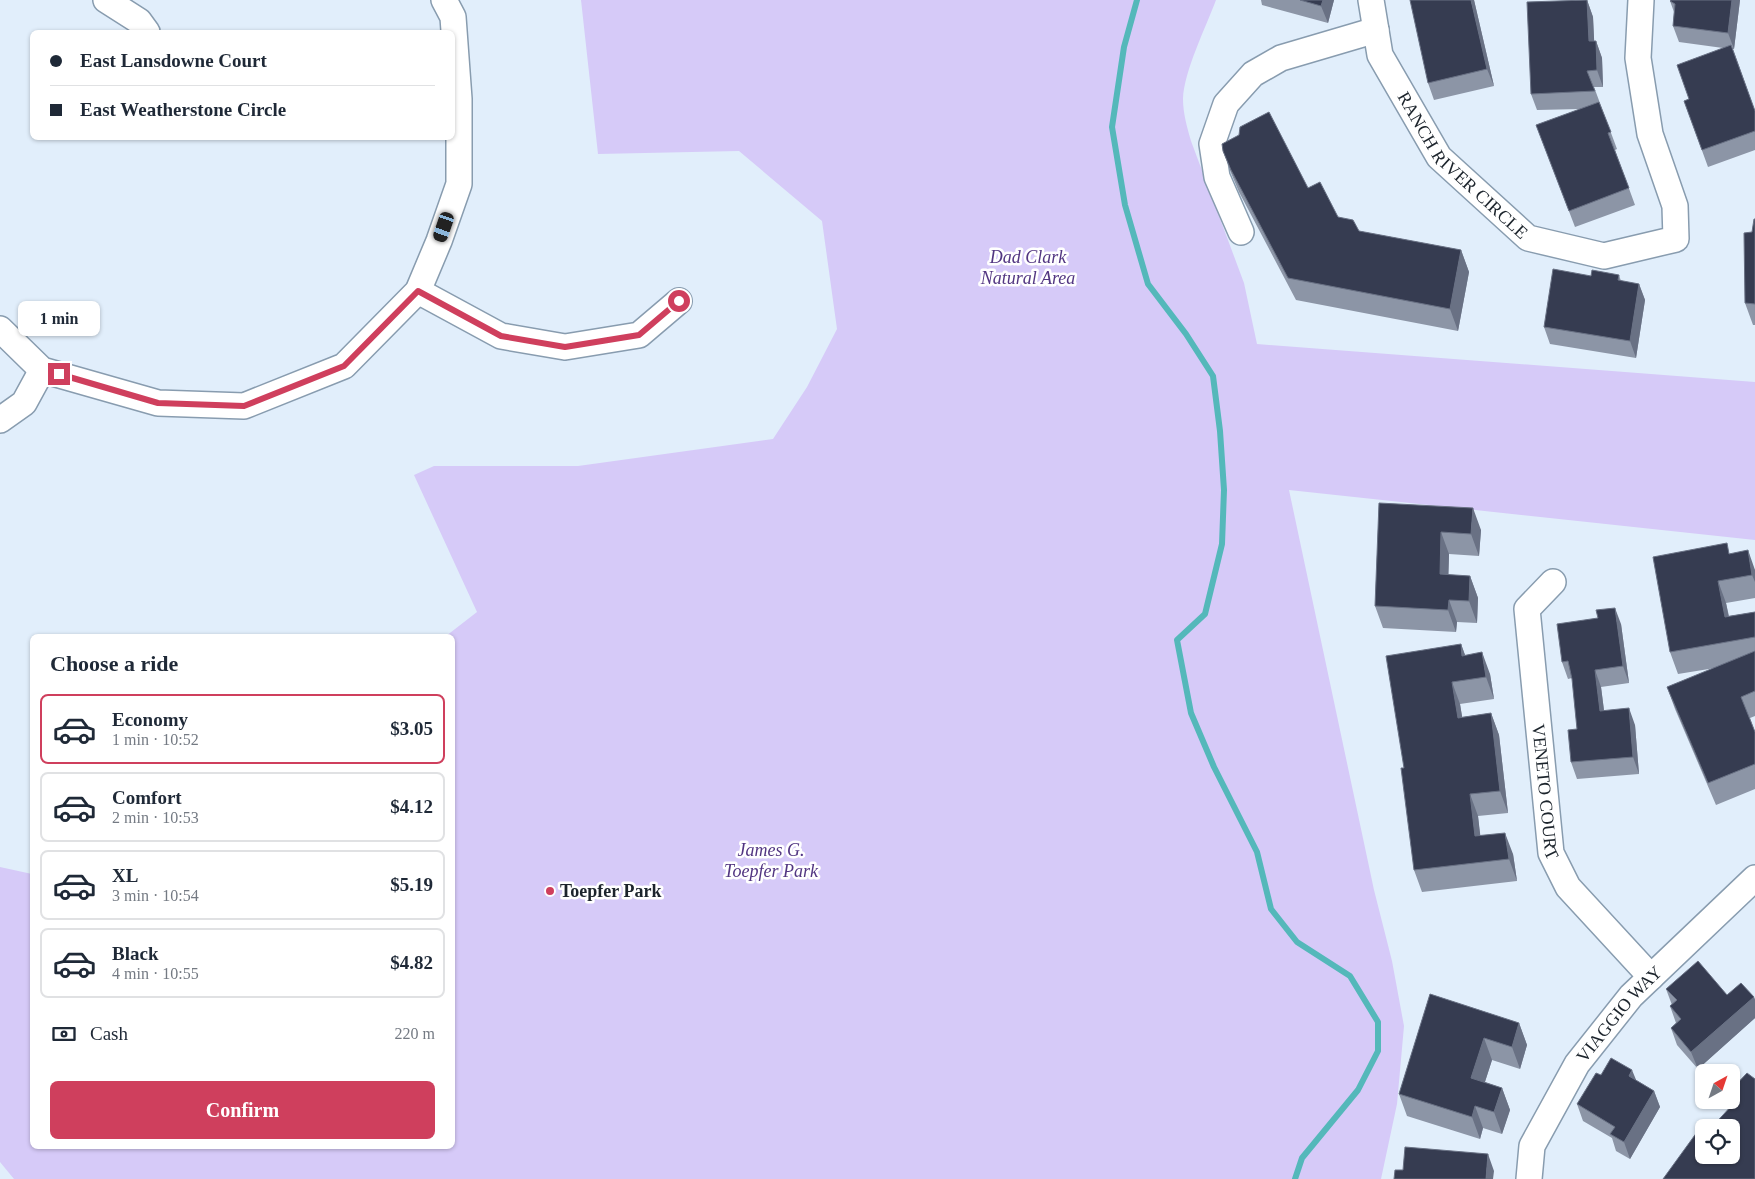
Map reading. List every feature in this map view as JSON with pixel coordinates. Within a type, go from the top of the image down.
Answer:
[{"type":"street","points":[[106,0],[139,21],[146,30]]},
{"type":"street","points":[[444,0],[453,17],[454,30]]},
{"type":"street","name":"RANCH RIVER CIRCLE","points":[[1371,0],[1380,55],[1439,157],[1528,238],[1604,256],[1676,239],[1675,206],[1650,134],[1638,58],[1641,0]]},
{"type":"street","points":[[1241,232],[1218,178],[1212,144],[1226,104],[1253,74],[1281,58],[1376,30]]},
{"type":"street","points":[[0,329],[42,370],[158,403],[244,406],[344,366],[418,291],[439,241],[459,184],[459,100],[455,45]]},
{"type":"street","points":[[418,291],[501,336],[565,347],[639,335],[679,301]]},
{"type":"street","points":[[0,420],[24,403],[42,370]]},
{"type":"street","name":"VENETO COURT","points":[[1553,582],[1527,609],[1550,853],[1568,887],[1651,976]]},
{"type":"street","name":"VIAGGIO WAY","points":[[1529,1179],[1532,1146],[1577,1064],[1631,996],[1755,878]]},
{"type":"green space","points":[[581,0],[1216,0],[1187,76],[1183,99],[1184,110],[1191,141],[1244,283],[1257,344],[1755,382],[1755,540],[1289,490],[1374,890],[1392,961],[1404,1026],[1397,1104],[1381,1179],[14,1179],[0,1162],[0,867],[30,874],[30,1149],[455,1149],[455,634],[449,634],[477,612],[414,475],[434,466],[578,466],[773,439],[807,387],[837,329],[822,221],[739,151],[598,154]]},
{"type":"building","points":[[1300,0],[1323,0],[1321,6]]},
{"type":"building","points":[[1410,0],[1471,0],[1487,69],[1428,83]]},
{"type":"building","points":[[1587,0],[1589,41],[1596,41],[1597,70],[1587,71],[1595,91],[1531,94],[1527,2]]},
{"type":"building","points":[[1671,0],[1732,0],[1728,33],[1673,26],[1675,4]]},
{"type":"building","points":[[1731,45],[1755,111],[1755,131],[1702,150],[1684,101],[1689,99],[1677,65]]},
{"type":"building","points":[[1599,102],[1611,132],[1608,133],[1629,188],[1569,211],[1536,125]]},
{"type":"building","points":[[1269,112],[1308,188],[1320,182],[1338,217],[1353,220],[1359,231],[1461,250],[1450,309],[1288,278],[1231,170],[1222,144],[1239,135],[1240,127]]},
{"type":"building","points":[[1754,219],[1755,304],[1745,303],[1744,233],[1752,232]]},
{"type":"building","points":[[1553,269],[1591,276],[1592,270],[1619,275],[1618,280],[1639,284],[1630,341],[1544,327]]},
{"type":"building","points":[[1379,503],[1473,508],[1471,534],[1441,532],[1440,574],[1470,576],[1469,601],[1449,600],[1448,610],[1375,606]]},
{"type":"building","points":[[1727,543],[1729,554],[1748,550],[1752,575],[1718,581],[1725,617],[1755,612],[1755,637],[1670,652],[1653,557]]},
{"type":"building","points":[[1615,608],[1623,666],[1595,670],[1600,711],[1629,708],[1633,757],[1571,762],[1568,730],[1577,729],[1572,679],[1568,661],[1562,662],[1557,624],[1598,618],[1596,610]]},
{"type":"building","points":[[1461,644],[1462,656],[1482,652],[1486,677],[1452,682],[1458,718],[1491,713],[1500,791],[1470,794],[1475,836],[1505,833],[1509,859],[1414,870],[1401,768],[1404,768],[1386,656]]},
{"type":"building","points":[[1755,651],[1755,691],[1741,697],[1755,732],[1755,764],[1708,783],[1667,687]]},
{"type":"building","points":[[1698,961],[1727,995],[1741,983],[1754,997],[1691,1052],[1671,1028],[1681,1019],[1670,1006],[1677,1000],[1666,989]]},
{"type":"building","points":[[1430,994],[1519,1023],[1512,1047],[1484,1038],[1471,1078],[1502,1088],[1494,1112],[1475,1106],[1472,1117],[1399,1094]]},
{"type":"building","points":[[1611,1058],[1632,1070],[1629,1076],[1654,1091],[1624,1142],[1610,1134],[1615,1127],[1577,1104],[1596,1073],[1601,1075]]},
{"type":"building","points":[[1747,1073],[1755,1079],[1755,1179],[1663,1179],[1695,1135],[1695,1164],[1740,1164],[1740,1119],[1719,1119],[1728,1109],[1740,1109],[1740,1080]]},
{"type":"building","points":[[1405,1147],[1488,1154],[1486,1179],[1394,1179],[1395,1170],[1403,1170]]},
{"type":"waterway","points":[[1137,0],[1124,47],[1112,127],[1125,205],[1148,284],[1186,334],[1213,376],[1220,431],[1224,490],[1222,544],[1205,614],[1177,640],[1191,713],[1214,767],[1257,852],[1271,909],[1297,942],[1350,976],[1378,1022],[1378,1051],[1358,1090],[1302,1158],[1295,1179]]},
{"type":"place","name":"Toepfer Park","points":[[550,891]]},
{"type":"route","points":[[59,374],[158,403],[244,406],[344,366],[418,291],[501,336],[565,347],[639,335],[679,301]]},
{"type":"park label","name":"Dad Clark Natural Area","points":[[1028,267]]},
{"type":"park label","name":"James G. Toepfer Park","points":[[771,860]]}]
